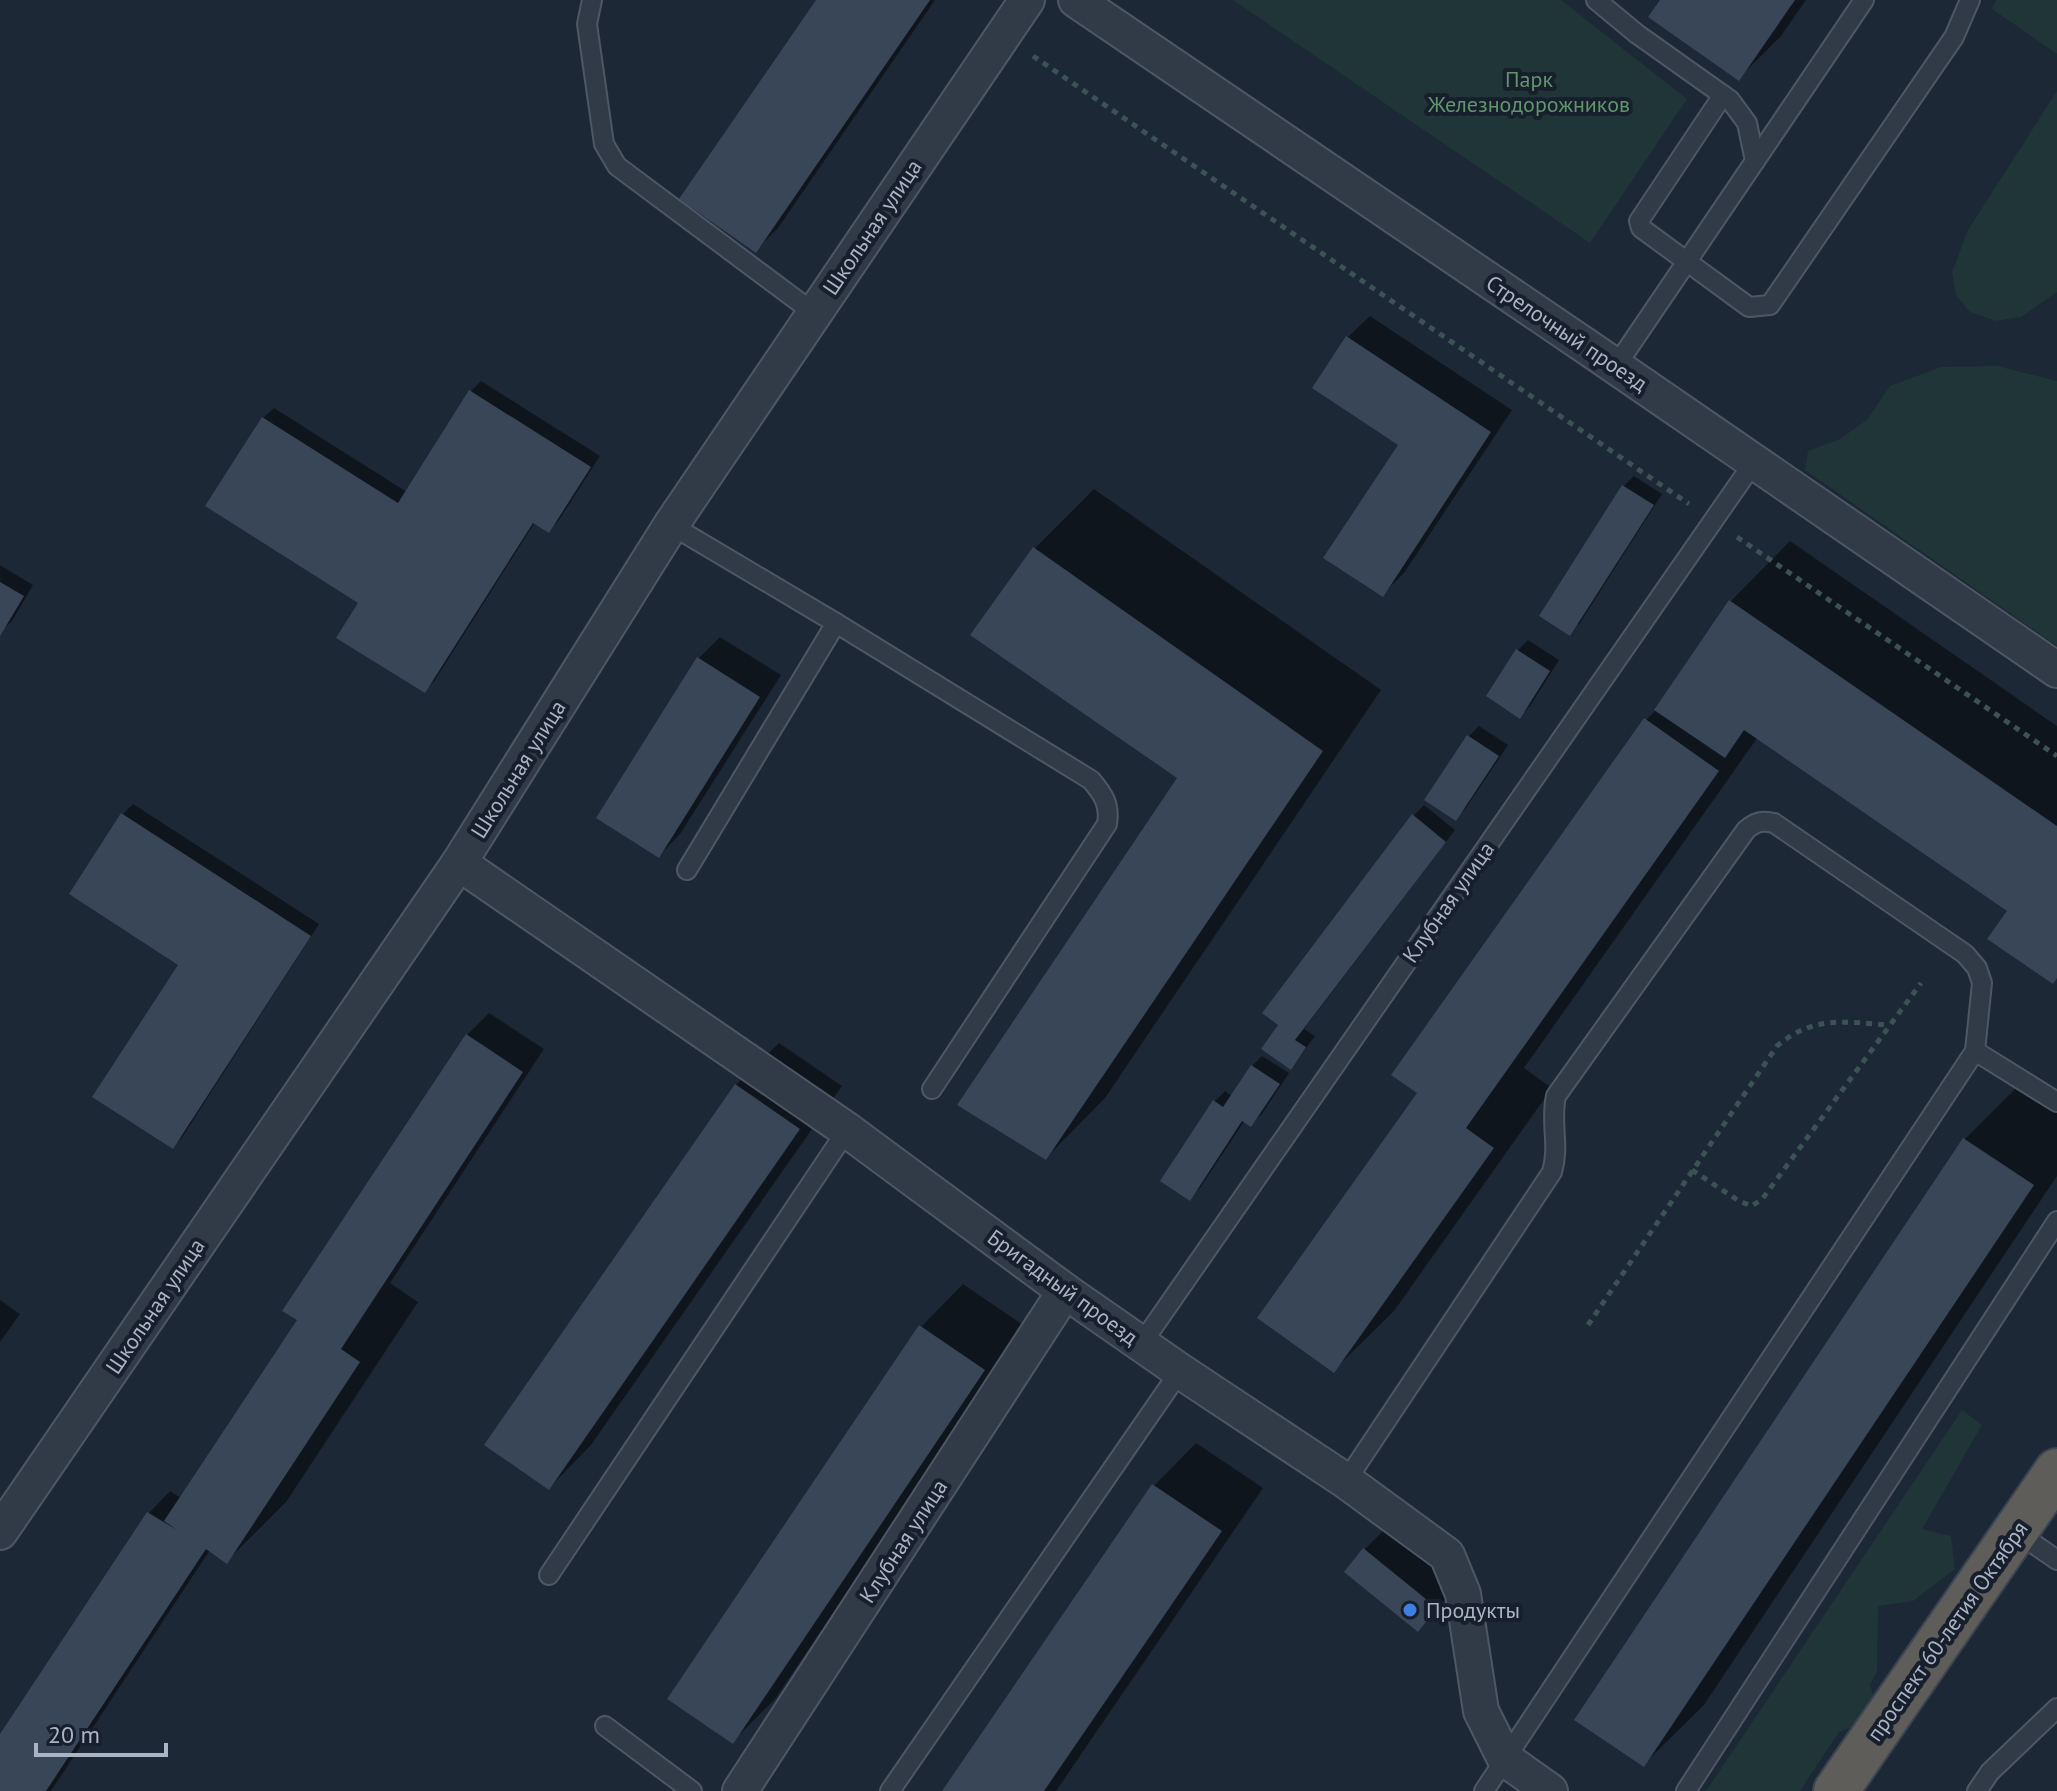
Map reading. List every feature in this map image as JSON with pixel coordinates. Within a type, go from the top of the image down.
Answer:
[{"type":"highway","name":"проспект 60-летия Октября","points":[[1836,1791],[2057,1471]]},
{"type":"street","name":"Школьная улица","points":[[0,1532],[459,863],[671,525],[1027,0]]},
{"type":"street","name":"Стрелочный проезд","points":[[1076,0],[2057,670]]},
{"type":"street","name":"Бригадный проезд","points":[[459,863],[847,1130],[1065,1291],[1346,1481],[1447,1555],[1463,1594],[1481,1711],[1505,1759],[1550,1791]]},
{"type":"street","name":"Клубная улица","points":[[740,1791],[1065,1291]]},
{"type":"lane","points":[[592,0],[587,24],[604,144],[617,166],[814,313]]},
{"type":"lane","points":[[1596,0],[1637,34],[1730,100],[1747,123],[1755,161]]},
{"type":"lane","points":[[1616,366],[1864,0]]},
{"type":"lane","points":[[1723,95],[1639,221],[1641,228],[1749,307],[1770,305],[1954,37],[1970,0]]},
{"type":"lane","name":"Клубная улица","points":[[1142,1343],[1754,462]]},
{"type":"lane","points":[[671,525],[1091,780],[1104,795],[1109,810],[1107,824],[932,1089]]},
{"type":"lane","points":[[687,870],[836,623]]},
{"type":"lane","points":[[1346,1481],[1552,1172],[1557,1154],[1552,1112],[1556,1096],[1754,823],[1774,823],[1965,954],[1977,968],[1982,983],[1975,1051],[1484,1791]]},
{"type":"lane","points":[[1975,1051],[2057,1102]]},
{"type":"lane","points":[[549,1575],[847,1130]]},
{"type":"lane","points":[[1686,1791],[2057,1221]]},
{"type":"lane","points":[[890,1791],[1180,1371]]},
{"type":"lane","points":[[2015,1531],[2057,1560]]},
{"type":"lane","points":[[1977,1791],[1990,1772],[2057,1708]]},
{"type":"lane","points":[[605,1726],[692,1791]]},
{"type":"path","points":[[1003,35],[2057,756]]},
{"type":"path","points":[[1692,1170],[1739,1201],[1752,1206],[1763,1198],[1921,983]]},
{"type":"path","points":[[1588,1325],[1777,1046],[1806,1027],[1832,1021],[1889,1025]]},
{"type":"green space","name":"Парк Железнодорожников","points":[[1233,0],[1561,0],[1687,99],[1590,243]]},
{"type":"green space","points":[[1996,0],[2057,0],[2057,54],[1992,9]]},
{"type":"green space","points":[[2057,91],[2057,292],[2021,317],[1996,321],[1970,312],[1956,295],[1952,272],[1968,230]]},
{"type":"green space","points":[[1997,366],[2057,381],[2057,646],[1805,470],[1808,451],[1840,439],[1867,420],[1890,386],[1941,367]]},
{"type":"green space","points":[[1962,1410],[1982,1425],[1922,1529],[1951,1536],[1955,1569],[1913,1601],[1878,1606],[1877,1672],[1870,1684],[1874,1698],[1864,1723],[1839,1732],[1800,1791],[1706,1791]]},
{"type":"building","points":[[816,0],[930,0],[756,253],[679,199]]},
{"type":"building","points":[[1660,0],[1795,0],[1739,81],[1648,17]]},
{"type":"building","points":[[1346,336],[1491,432],[1383,597],[1323,558],[1398,445],[1312,388]]},
{"type":"building","points":[[469,390],[591,467],[549,533],[533,523],[425,693],[336,638],[358,603],[205,506],[262,417],[398,503]]},
{"type":"building","points":[[1622,485],[1654,505],[1570,636],[1539,616]]},
{"type":"building","points":[[1033,547],[1323,751],[1046,1160],[957,1105],[1177,778],[970,635]]},
{"type":"building","points":[[0,582],[24,596],[0,636]]},
{"type":"building","points":[[1729,600],[2057,826],[2057,978],[2053,984],[1987,939],[2007,911],[1744,730],[1725,758],[1654,710]]},
{"type":"building","points":[[1516,649],[1550,671],[1520,719],[1486,696]]},
{"type":"building","points":[[697,657],[760,697],[659,858],[596,818]]},
{"type":"building","points":[[1644,718],[1719,771],[1466,1128],[1494,1148],[1334,1373],[1257,1318],[1417,1093],[1391,1075]]},
{"type":"building","points":[[1467,735],[1499,756],[1456,821],[1424,800]]},
{"type":"building","points":[[121,813],[311,936],[173,1149],[92,1097],[178,965],[69,894]]},
{"type":"building","points":[[1412,814],[1446,842],[1295,1040],[1306,1047],[1291,1070],[1261,1049],[1278,1025],[1262,1013]]},
{"type":"building","points":[[466,1034],[523,1072],[341,1349],[360,1362],[227,1564],[206,1549],[46,1791],[0,1791],[0,1734],[147,1512],[177,1530],[164,1521],[297,1320],[282,1311]]},
{"type":"building","points":[[1251,1065],[1280,1084],[1251,1127],[1242,1121],[1190,1201],[1160,1181],[1213,1100],[1223,1107]]},
{"type":"building","points":[[735,1084],[800,1129],[549,1490],[484,1445]]},
{"type":"building","points":[[1963,1138],[2034,1185],[1644,1767],[1574,1720]]},
{"type":"building","points":[[919,1325],[985,1370],[733,1744],[667,1699]]},
{"type":"building","points":[[1152,1484],[1222,1531],[1044,1791],[942,1791]]},
{"type":"building","points":[[1363,1548],[1437,1608],[1418,1632],[1344,1572]]},
{"type":"place","name":"Продукты","points":[[1410,1610]]}]
